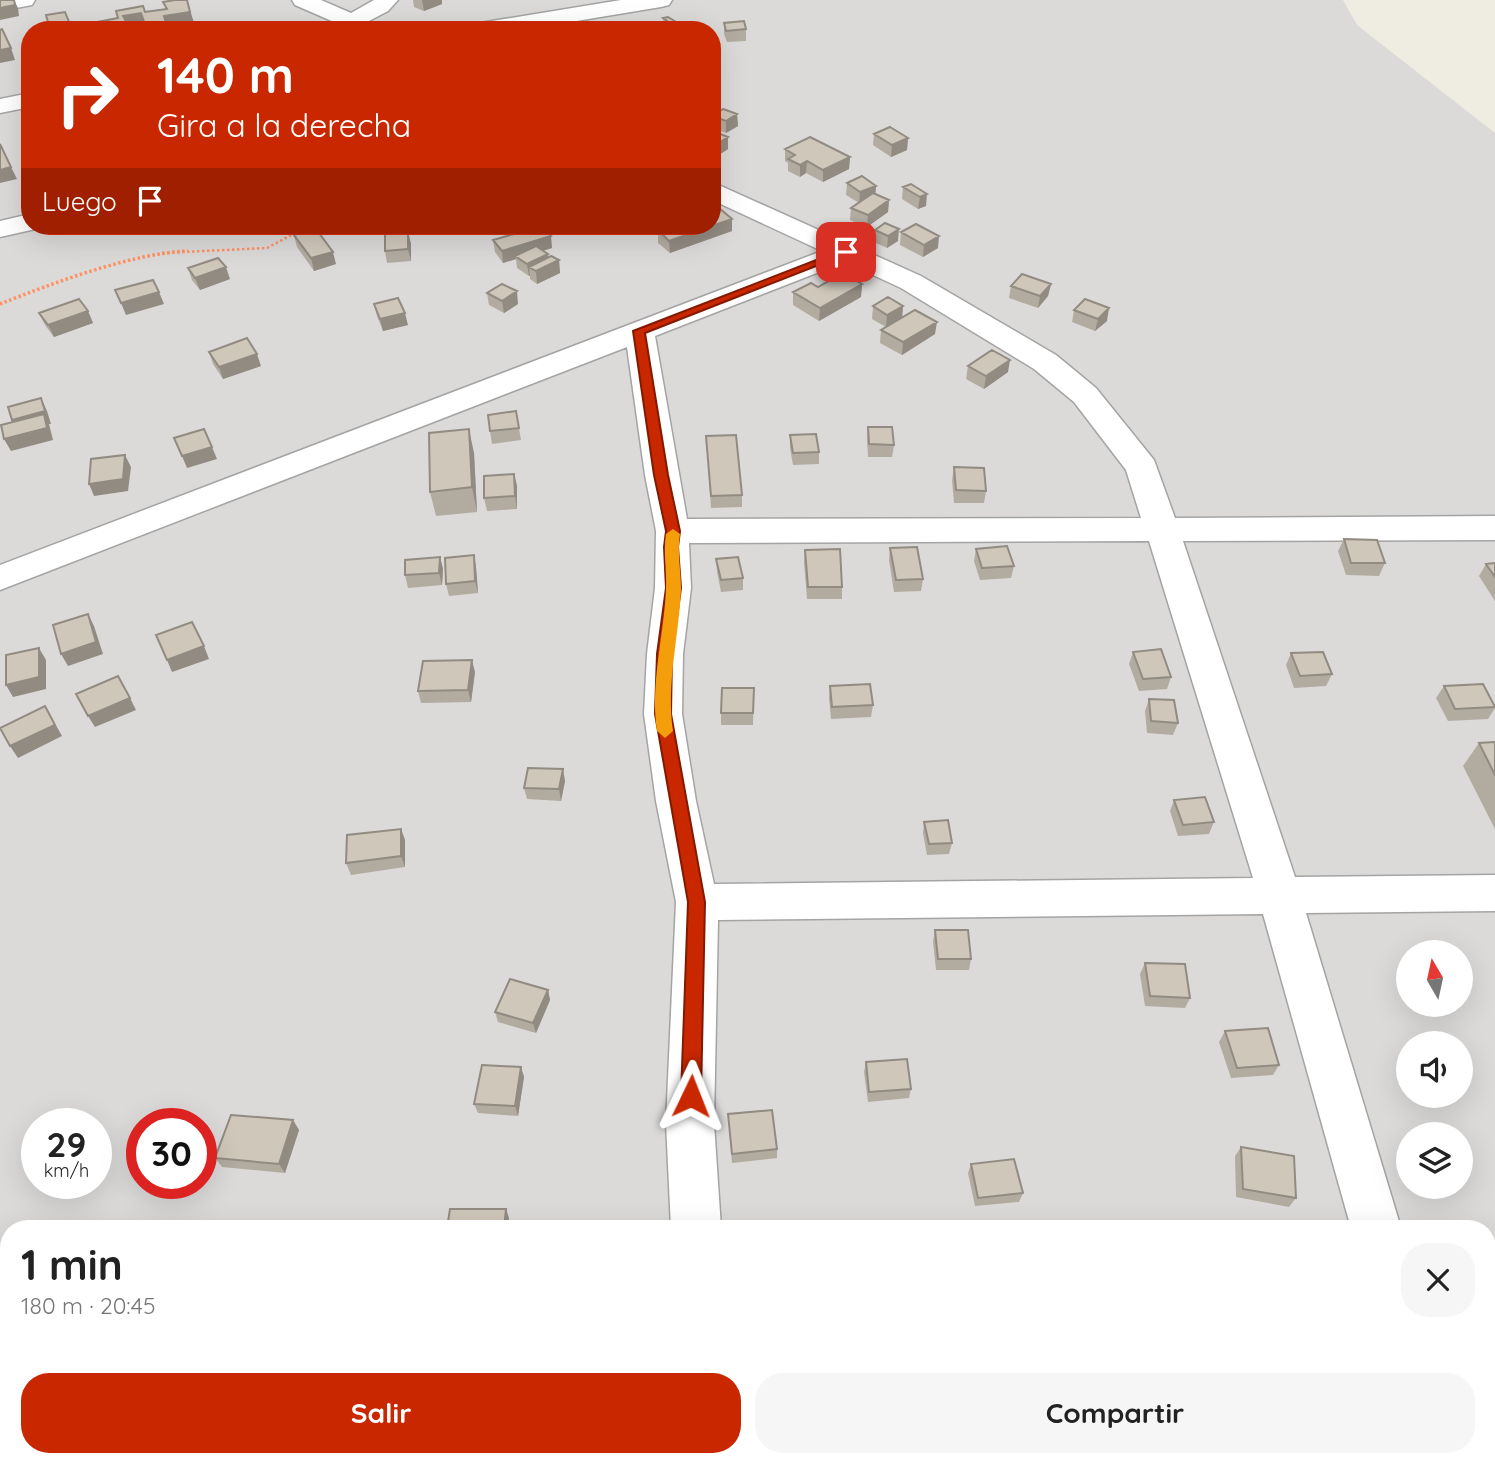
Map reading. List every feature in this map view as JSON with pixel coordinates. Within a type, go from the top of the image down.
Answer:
[{"type":"street","points":[[0,4],[24,0]]},
{"type":"street","points":[[303,0],[342,21]]},
{"type":"street","points":[[361,21],[387,0]]},
{"type":"street","points":[[534,21],[661,0]]},
{"type":"street","points":[[0,106],[21,102]]},
{"type":"street","points":[[721,194],[911,282],[1045,362],[1085,395],[1142,468],[1261,833],[1374,1220]]},
{"type":"street","points":[[0,229],[21,224]]},
{"type":"street","points":[[0,578],[846,252]]},
{"type":"street","points":[[639,331],[661,475],[673,531],[673,588],[665,654],[663,714],[697,902],[690,1123],[696,1220]]},
{"type":"street","points":[[673,531],[1161,527],[1495,528]]},
{"type":"street","points":[[697,902],[1495,893]]},
{"type":"path","points":[[0,304],[46,286],[165,252],[267,248],[291,235]]},
{"type":"shaded area","points":[[0,0],[1343,0],[1357,25],[1495,133],[1495,1220],[0,1220]]},
{"type":"building","points":[[0,0],[14,0],[15,5],[0,8]]},
{"type":"building","points":[[187,0],[190,12],[164,16],[165,21],[144,21],[141,13],[123,16],[126,21],[102,21],[118,18],[116,11],[143,6],[145,12],[167,9],[163,2]]},
{"type":"building","points":[[65,12],[69,21],[48,21],[46,15]]},
{"type":"building","points":[[744,21],[746,29],[726,31],[724,23]]},
{"type":"building","points":[[2,29],[11,48],[0,50],[0,30]]},
{"type":"building","points":[[721,110],[737,114],[726,121],[721,119]]},
{"type":"building","points":[[890,127],[908,138],[892,145],[874,134]]},
{"type":"building","points":[[810,137],[850,157],[823,170],[807,161],[800,165],[788,159],[795,155],[785,149]]},
{"type":"building","points":[[0,144],[11,167],[0,170]]},
{"type":"building","points":[[862,176],[876,186],[860,192],[847,183]]},
{"type":"building","points":[[911,184],[927,194],[920,197],[903,187]]},
{"type":"building","points":[[873,193],[889,200],[868,215],[851,208]]},
{"type":"building","points":[[721,210],[732,219],[721,223]]},
{"type":"building","points":[[885,223],[899,229],[888,236],[875,230]]},
{"type":"building","points":[[916,224],[939,236],[924,245],[901,232]]},
{"type":"building","points":[[294,235],[320,235],[333,252],[311,258]]},
{"type":"building","points":[[385,235],[408,235],[408,249],[385,251]]},
{"type":"building","points":[[510,235],[551,236],[502,251],[493,240]]},
{"type":"building","points":[[663,235],[686,235],[669,241]]},
{"type":"building","points":[[536,246],[548,254],[527,264],[515,256]]},
{"type":"building","points":[[551,256],[559,260],[536,271],[529,267]]},
{"type":"building","points":[[218,258],[226,267],[195,278],[188,268]]},
{"type":"building","points":[[843,273],[862,284],[820,308],[793,292],[811,283],[818,287]]},
{"type":"building","points":[[1022,274],[1051,284],[1040,296],[1011,286]]},
{"type":"building","points":[[153,280],[159,292],[121,303],[115,290]]},
{"type":"building","points":[[502,284],[517,291],[502,301],[487,293]]},
{"type":"building","points":[[888,297],[903,306],[887,315],[873,306]]},
{"type":"building","points":[[398,298],[405,313],[380,319],[374,304]]},
{"type":"building","points":[[79,299],[88,311],[48,325],[39,313]]},
{"type":"building","points":[[1085,299],[1109,308],[1098,319],[1074,310]]},
{"type":"building","points":[[915,310],[937,322],[903,342],[881,330]]},
{"type":"building","points":[[247,338],[257,354],[219,367],[209,352]]},
{"type":"building","points":[[992,350],[1010,360],[986,376],[968,366]]},
{"type":"building","points":[[41,398],[45,411],[12,420],[8,407]]},
{"type":"building","points":[[516,411],[519,428],[490,431],[488,415]]},
{"type":"building","points":[[44,414],[47,428],[4,439],[1,425]]},
{"type":"building","points":[[868,427],[892,427],[894,445],[869,444]]},
{"type":"building","points":[[204,429],[212,447],[182,456],[174,438]]},
{"type":"building","points":[[469,429],[472,487],[430,492],[429,433]]},
{"type":"building","points":[[816,434],[819,452],[793,453],[790,435]]},
{"type":"building","points":[[736,435],[742,495],[711,496],[706,436]]},
{"type":"building","points":[[125,455],[123,479],[89,484],[91,459]]},
{"type":"building","points":[[954,467],[984,468],[986,491],[956,490]]},
{"type":"building","points":[[514,474],[515,496],[484,498],[484,476]]},
{"type":"building","points":[[1344,539],[1377,540],[1385,563],[1351,563]]},
{"type":"building","points":[[1007,546],[1014,566],[982,568],[976,549]]},
{"type":"building","points":[[917,547],[923,579],[896,580],[890,548]]},
{"type":"building","points":[[840,549],[842,587],[808,587],[805,550]]},
{"type":"building","points":[[474,555],[475,581],[446,584],[445,558]]},
{"type":"building","points":[[440,557],[439,573],[405,575],[405,560]]},
{"type":"building","points":[[738,557],[743,578],[721,580],[716,559]]},
{"type":"building","points":[[1495,563],[1495,577],[1486,564]]},
{"type":"building","points":[[88,614],[96,642],[61,654],[53,625]]},
{"type":"building","points":[[192,622],[204,646],[167,660],[156,635]]},
{"type":"building","points":[[39,648],[39,677],[6,685],[6,655]]},
{"type":"building","points":[[1161,649],[1171,677],[1143,679],[1133,652]]},
{"type":"building","points":[[1323,652],[1332,674],[1300,676],[1291,653]]},
{"type":"building","points":[[472,660],[468,690],[418,691],[423,661]]},
{"type":"building","points":[[118,676],[130,698],[88,716],[76,694]]},
{"type":"building","points":[[870,684],[873,705],[832,707],[830,686]]},
{"type":"building","points":[[1483,684],[1495,707],[1455,709],[1444,686]]},
{"type":"building","points":[[722,688],[754,688],[753,713],[721,713]]},
{"type":"building","points":[[1149,699],[1174,700],[1178,723],[1151,721]]},
{"type":"building","points":[[45,706],[55,725],[10,746],[0,728]]},
{"type":"building","points":[[1495,742],[1495,775],[1479,743]]},
{"type":"building","points":[[528,768],[563,769],[559,789],[524,788]]},
{"type":"building","points":[[1205,797],[1214,822],[1183,825],[1174,800]]},
{"type":"building","points":[[948,820],[952,843],[929,844],[924,822]]},
{"type":"building","points":[[401,829],[401,856],[346,863],[347,835]]},
{"type":"building","points":[[935,930],[968,930],[971,959],[938,959]]},
{"type":"building","points":[[1145,963],[1185,964],[1190,998],[1150,996]]},
{"type":"building","points":[[510,979],[548,990],[533,1023],[495,1012]]},
{"type":"building","points":[[1268,1028],[1279,1065],[1237,1068],[1225,1031]]},
{"type":"building","points":[[907,1059],[911,1089],[869,1092],[866,1062]]},
{"type":"building","points":[[482,1065],[521,1067],[515,1106],[474,1104]]},
{"type":"building","points":[[772,1110],[777,1149],[732,1154],[728,1114]]},
{"type":"building","points":[[231,1115],[293,1120],[279,1164],[217,1158]]},
{"type":"building","points":[[1241,1147],[1294,1156],[1296,1198],[1243,1189]]},
{"type":"building","points":[[1014,1159],[1023,1193],[978,1198],[971,1164]]},
{"type":"building","points":[[450,1209],[506,1209],[505,1220],[448,1220]]},
{"type":"slow traffic","points":[[665,731],[665,654],[673,588],[673,534]]},
{"type":"route","points":[[691,1096],[697,902],[676,801],[663,714],[665,654],[673,588],[673,531],[661,475],[639,331],[846,252]]}]
